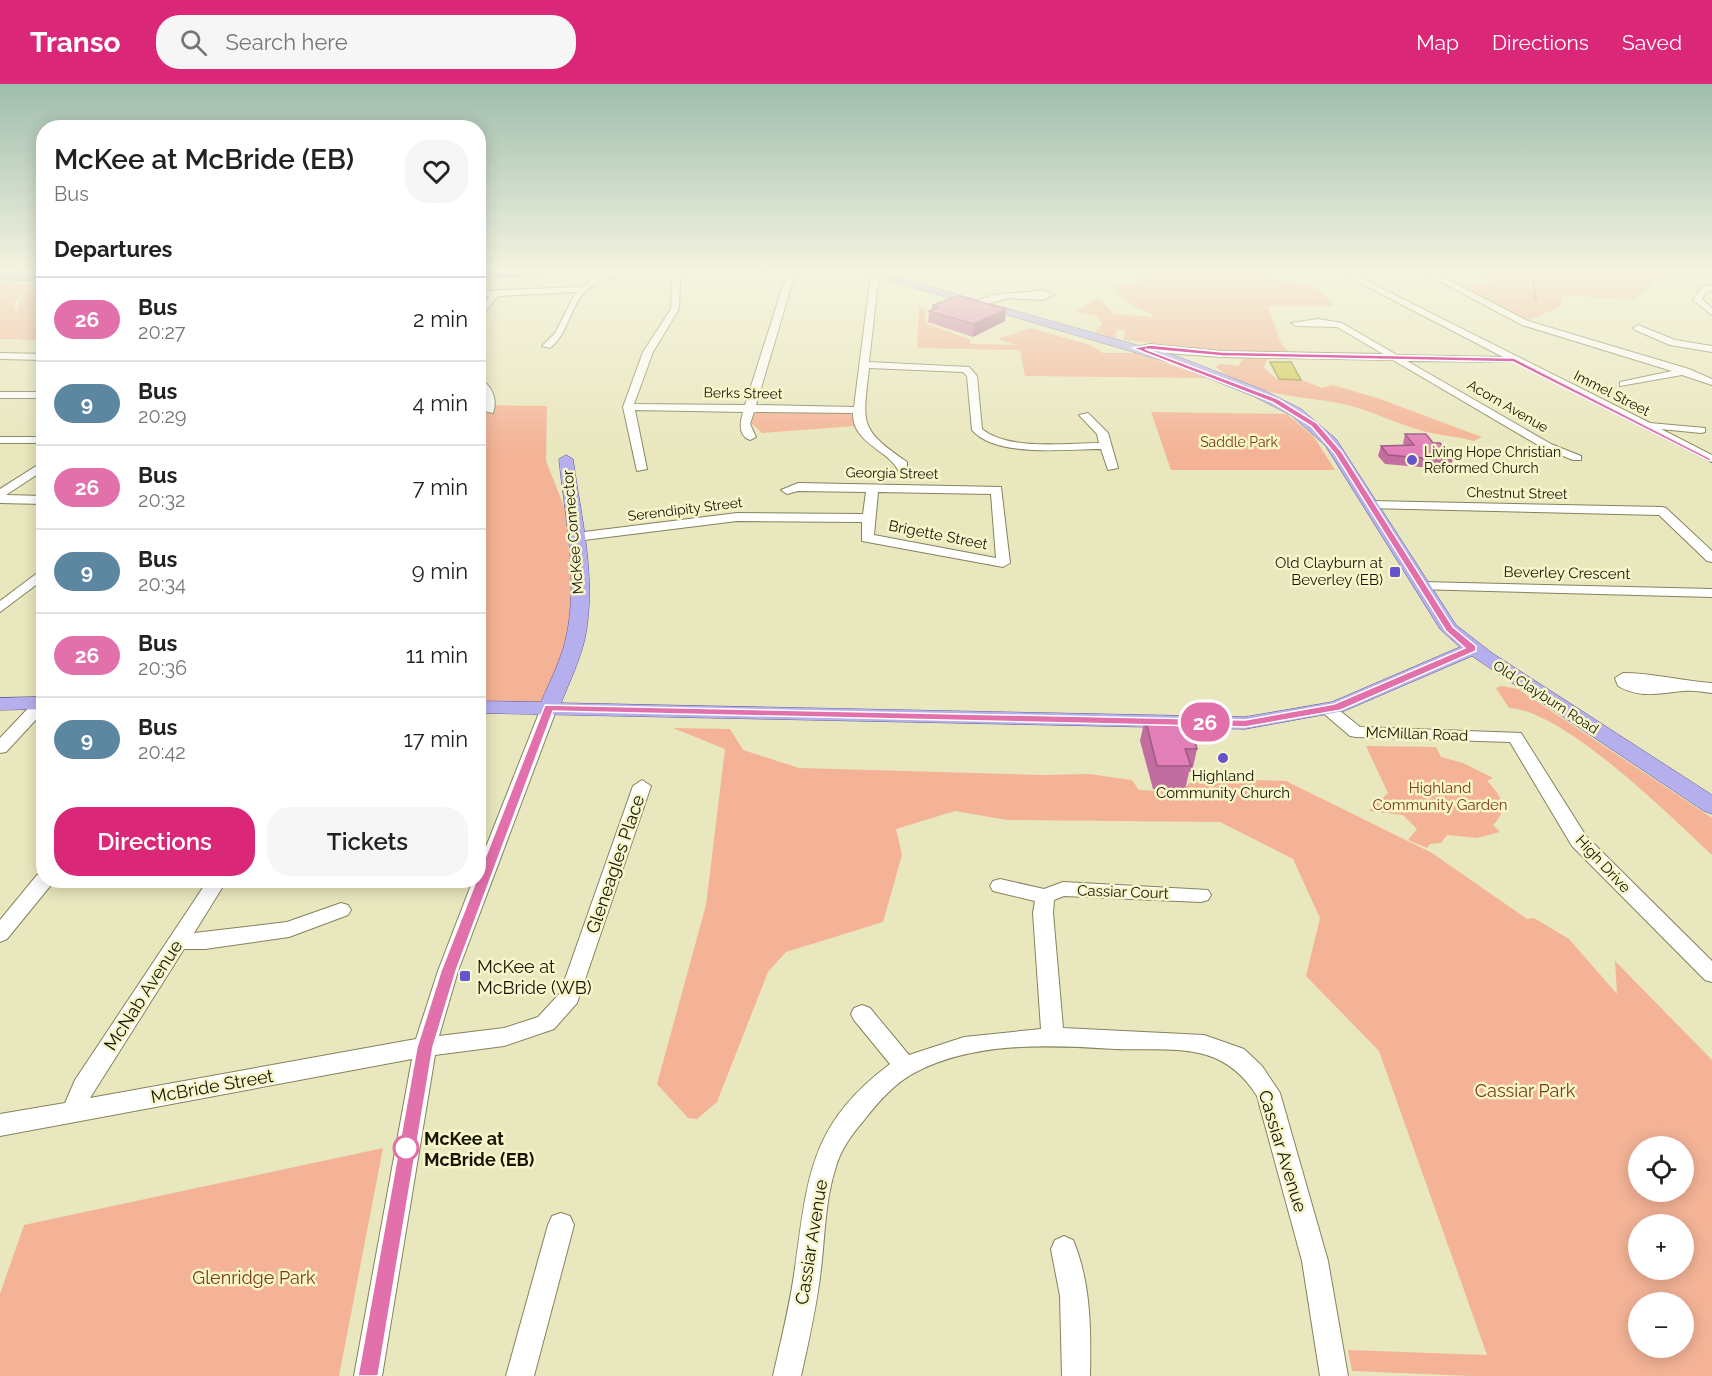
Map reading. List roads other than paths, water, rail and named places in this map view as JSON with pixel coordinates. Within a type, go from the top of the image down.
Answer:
[{"type":"main road","name":"Old Clayburn Road","points":[[1075,330],[1136,348],[1236,384],[1296,412],[1331,442],[1449,628],[1472,649],[1712,806]]},
{"type":"main road","name":"McKee Connector","points":[[549,708],[575,638],[580,602],[576,537],[566,459]]},
{"type":"main road","points":[[486,707],[1245,723],[1328,709],[1472,649]]},
{"type":"main road","points":[[0,704],[36,703]]},
{"type":"street","points":[[547,346],[556,339],[561,330]]},
{"type":"street","points":[[642,470],[628,407],[648,352],[662,330]]},
{"type":"street","points":[[750,437],[745,424],[774,330]]},
{"type":"street","points":[[868,330],[858,410],[860,424],[873,443],[903,464],[903,470]]},
{"type":"street","name":"Acorn Avenue","points":[[1348,330],[1546,446],[1577,458]]},
{"type":"street","name":"Immel Street","points":[[1456,330],[1712,459]]},
{"type":"street","points":[[1549,330],[1685,371],[1712,382]]},
{"type":"street","points":[[1642,330],[1670,342],[1712,349]]},
{"type":"street","points":[[1136,348],[1150,347],[1222,354],[1514,360]]},
{"type":"street","points":[[0,356],[36,357]]},
{"type":"street","points":[[864,365],[966,369],[972,376],[977,430],[990,441],[1007,444],[1106,446]]},
{"type":"street","points":[[1624,384],[1685,371]]},
{"type":"street","points":[[486,387],[490,399],[489,411]]},
{"type":"street","points":[[0,395],[36,395]]},
{"type":"street","name":"Berks Street","points":[[628,407],[858,410]]},
{"type":"street","points":[[1084,415],[1099,428],[1112,468]]},
{"type":"street","points":[[1629,417],[1663,427],[1706,431]]},
{"type":"street","points":[[1655,431],[1706,431]]},
{"type":"street","points":[[0,440],[36,440]]},
{"type":"street","points":[[0,494],[36,469]]},
{"type":"street","name":"Georgia Street","points":[[787,490],[798,487],[997,490],[1003,563]]},
{"type":"street","points":[[869,518],[872,488]]},
{"type":"street","points":[[0,499],[36,500]]},
{"type":"street","name":"Chestnut Street","points":[[1371,505],[1662,511],[1712,558]]},
{"type":"street","name":"Serendipity Street","points":[[576,537],[737,517],[869,518]]},
{"type":"street","name":"Brigette Street","points":[[869,518],[867,538],[1003,563]]},
{"type":"street","points":[[0,608],[36,579]]},
{"type":"street","name":"Beverley Crescent","points":[[1422,586],[1712,593]]},
{"type":"street","points":[[1684,686],[1712,688]]},
{"type":"street","points":[[486,872],[549,708]]},
{"type":"street","name":"McMillan Road","points":[[1328,709],[1356,732],[1515,737]]},
{"type":"street","points":[[0,748],[36,710]]},
{"type":"street","name":"High Drive","points":[[1515,737],[1579,841],[1712,974]]},
{"type":"street","name":"Gleneagles Place","points":[[425,1047],[504,1037],[546,1023],[569,997],[642,786]]},
{"type":"street","name":"Cassiar Court","points":[[1000,886],[1045,896],[1063,890],[1201,895]]},
{"type":"street","points":[[0,934],[37,888]]},
{"type":"street","name":"McNab Avenue","points":[[73,1112],[83,1087],[213,888]]},
{"type":"street","points":[[368,1376],[425,1047],[448,971],[480,888]]},
{"type":"street","points":[[1045,896],[1043,913],[1053,1036]]},
{"type":"street","points":[[180,940],[205,941],[289,929],[341,910]]},
{"type":"street","points":[[862,1014],[905,1067]]},
{"type":"street","name":"Cassiar Avenue","points":[[787,1376],[807,1271],[821,1173],[835,1140],[850,1118],[865,1101],[905,1067],[984,1042],[1053,1036],[1206,1044],[1235,1055],[1255,1071],[1268,1093],[1315,1261],[1334,1376]]},
{"type":"street","name":"McBride Street","points":[[0,1125],[425,1047]]},
{"type":"street","points":[[520,1376],[561,1225]]},
{"type":"street","points":[[1064,1249],[1073,1279],[1077,1310],[1076,1376]]},
{"type":"place","name":"Living Hope Christian Reformed Church","points":[[1412,460]]},
{"type":"place","name":"Old Clayburn at Beverley (EB)","points":[[1395,572]]},
{"type":"place","name":"Highland Community Church","points":[[1223,758]]},
{"type":"place","name":"McKee at McBride (WB)","points":[[465,976]]},
{"type":"place","name":"McKee at McBride (EB)","points":[[406,1148]]},
{"type":"park label","name":"Saddle Park","points":[[1239,442]]},
{"type":"park label","name":"Highland Community Garden","points":[[1440,796]]},
{"type":"park label","name":"Cassiar Park","points":[[1525,1090]]},
{"type":"park label","name":"Glenridge Park","points":[[254,1277]]}]
